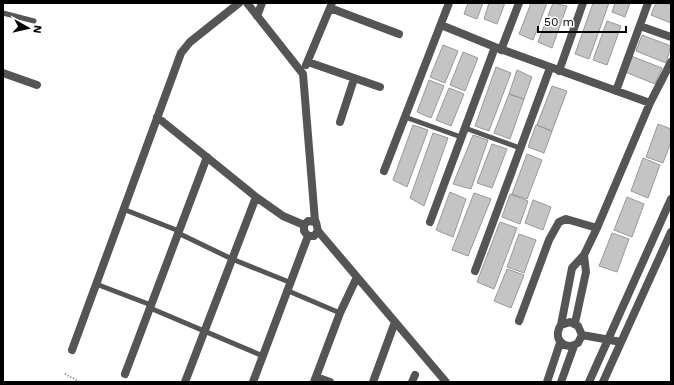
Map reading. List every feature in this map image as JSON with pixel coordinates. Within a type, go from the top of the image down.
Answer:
[{"type":"street","points":[[72,350],[173,73],[185,48],[239,3]]},
{"type":"street","points":[[246,3],[258,16],[303,74]]},
{"type":"street","points":[[258,16],[262,3]]},
{"type":"street","points":[[384,171],[449,3]]},
{"type":"street","points":[[430,222],[461,137],[519,3]]},
{"type":"street","points":[[559,70],[583,3]]},
{"type":"street","points":[[616,91],[648,3]]},
{"type":"street","points":[[399,34],[331,6],[303,74],[315,221],[318,226],[318,231],[446,382]]},
{"type":"street","points":[[441,25],[498,49],[650,104]]},
{"type":"street","points":[[640,26],[671,37]]},
{"type":"street","points":[[308,62],[380,87]]},
{"type":"street","points":[[547,382],[560,343],[557,334],[561,325],[572,268],[584,255],[597,228],[650,104],[671,62]]},
{"type":"street","points":[[475,271],[550,68]]},
{"type":"street","points":[[3,73],[37,85]]},
{"type":"street","points":[[340,122],[354,79]]},
{"type":"street","points":[[157,117],[256,197],[283,216],[304,225]]},
{"type":"street","points":[[125,374],[207,157]]},
{"type":"street","points":[[185,382],[256,197]]},
{"type":"street","points":[[589,382],[671,199]]},
{"type":"street","points":[[519,321],[550,240],[559,222],[566,220],[597,228]]},
{"type":"street","points":[[308,236],[304,231],[304,225],[308,221],[315,221]]},
{"type":"street","points":[[308,236],[314,236],[318,231]]},
{"type":"street","points":[[604,382],[671,232]]},
{"type":"street","points":[[253,382],[308,236]]},
{"type":"street","points":[[647,254],[659,260]]},
{"type":"street","points":[[575,323],[586,272],[584,255]]},
{"type":"street","points":[[330,382],[315,379],[340,313],[357,277]]},
{"type":"street","points":[[372,382],[395,322]]},
{"type":"street","points":[[561,325],[570,322],[575,323],[581,330],[582,335],[578,343],[574,346],[561,382]]},
{"type":"street","points":[[582,335],[621,342]]},
{"type":"street","points":[[560,343],[569,347],[574,346]]},
{"type":"lane","points":[[3,13],[34,21]]},
{"type":"lane","points":[[405,117],[461,137]]},
{"type":"lane","points":[[465,128],[520,148]]},
{"type":"lane","points":[[123,209],[178,232],[340,313]]},
{"type":"lane","points":[[96,284],[150,306],[204,332],[263,356]]},
{"type":"path","points":[[65,374],[80,382]]},
{"type":"building","points":[[468,3],[483,3],[477,19],[464,14]]},
{"type":"building","points":[[489,3],[505,3],[497,24],[484,19]]},
{"type":"building","points":[[531,3],[547,3],[533,40],[519,34]]},
{"type":"building","points":[[553,3],[567,6],[552,48],[538,42]]},
{"type":"building","points":[[593,3],[609,3],[589,59],[575,54]]},
{"type":"building","points":[[615,3],[630,3],[625,17],[612,12]]},
{"type":"building","points":[[656,3],[671,4],[671,23],[651,15]]},
{"type":"building","points":[[607,21],[621,26],[607,65],[593,60]]},
{"type":"building","points":[[642,35],[671,46],[666,63],[636,51]]},
{"type":"building","points":[[443,45],[458,51],[445,83],[430,77]]},
{"type":"building","points":[[463,52],[478,58],[465,91],[450,85]]},
{"type":"building","points":[[631,56],[662,68],[655,84],[625,72]]},
{"type":"building","points":[[496,67],[511,73],[489,131],[475,126]]},
{"type":"building","points":[[517,70],[532,77],[524,99],[509,94]]},
{"type":"building","points":[[429,80],[444,86],[431,118],[417,112]]},
{"type":"building","points":[[552,86],[567,91],[552,131],[537,125]]},
{"type":"building","points":[[449,88],[464,94],[451,126],[436,120]]},
{"type":"building","points":[[509,94],[524,99],[510,139],[494,133]]},
{"type":"building","points":[[658,124],[671,129],[671,142],[663,163],[646,157]]},
{"type":"building","points":[[413,125],[428,130],[407,187],[393,180]]},
{"type":"building","points":[[536,125],[552,131],[544,153],[528,147]]},
{"type":"building","points":[[433,133],[448,138],[424,206],[410,198]]},
{"type":"building","points":[[473,135],[488,140],[471,189],[453,184]]},
{"type":"building","points":[[492,144],[507,149],[492,188],[477,183]]},
{"type":"building","points":[[527,154],[542,160],[527,199],[512,194]]},
{"type":"building","points":[[643,158],[660,165],[648,198],[631,191]]},
{"type":"building","points":[[450,192],[466,199],[453,237],[436,230]]},
{"type":"building","points":[[474,193],[491,199],[468,256],[452,250]]},
{"type":"building","points":[[510,194],[528,201],[520,224],[502,217]]},
{"type":"building","points":[[627,197],[644,204],[632,237],[614,230]]},
{"type":"building","points":[[533,200],[551,207],[543,230],[525,223]]},
{"type":"building","points":[[500,222],[517,228],[494,289],[477,282]]},
{"type":"building","points":[[612,233],[629,239],[617,272],[599,266]]},
{"type":"building","points":[[519,234],[536,240],[524,273],[507,267]]},
{"type":"building","points":[[507,269],[524,275],[511,308],[494,301]]}]
